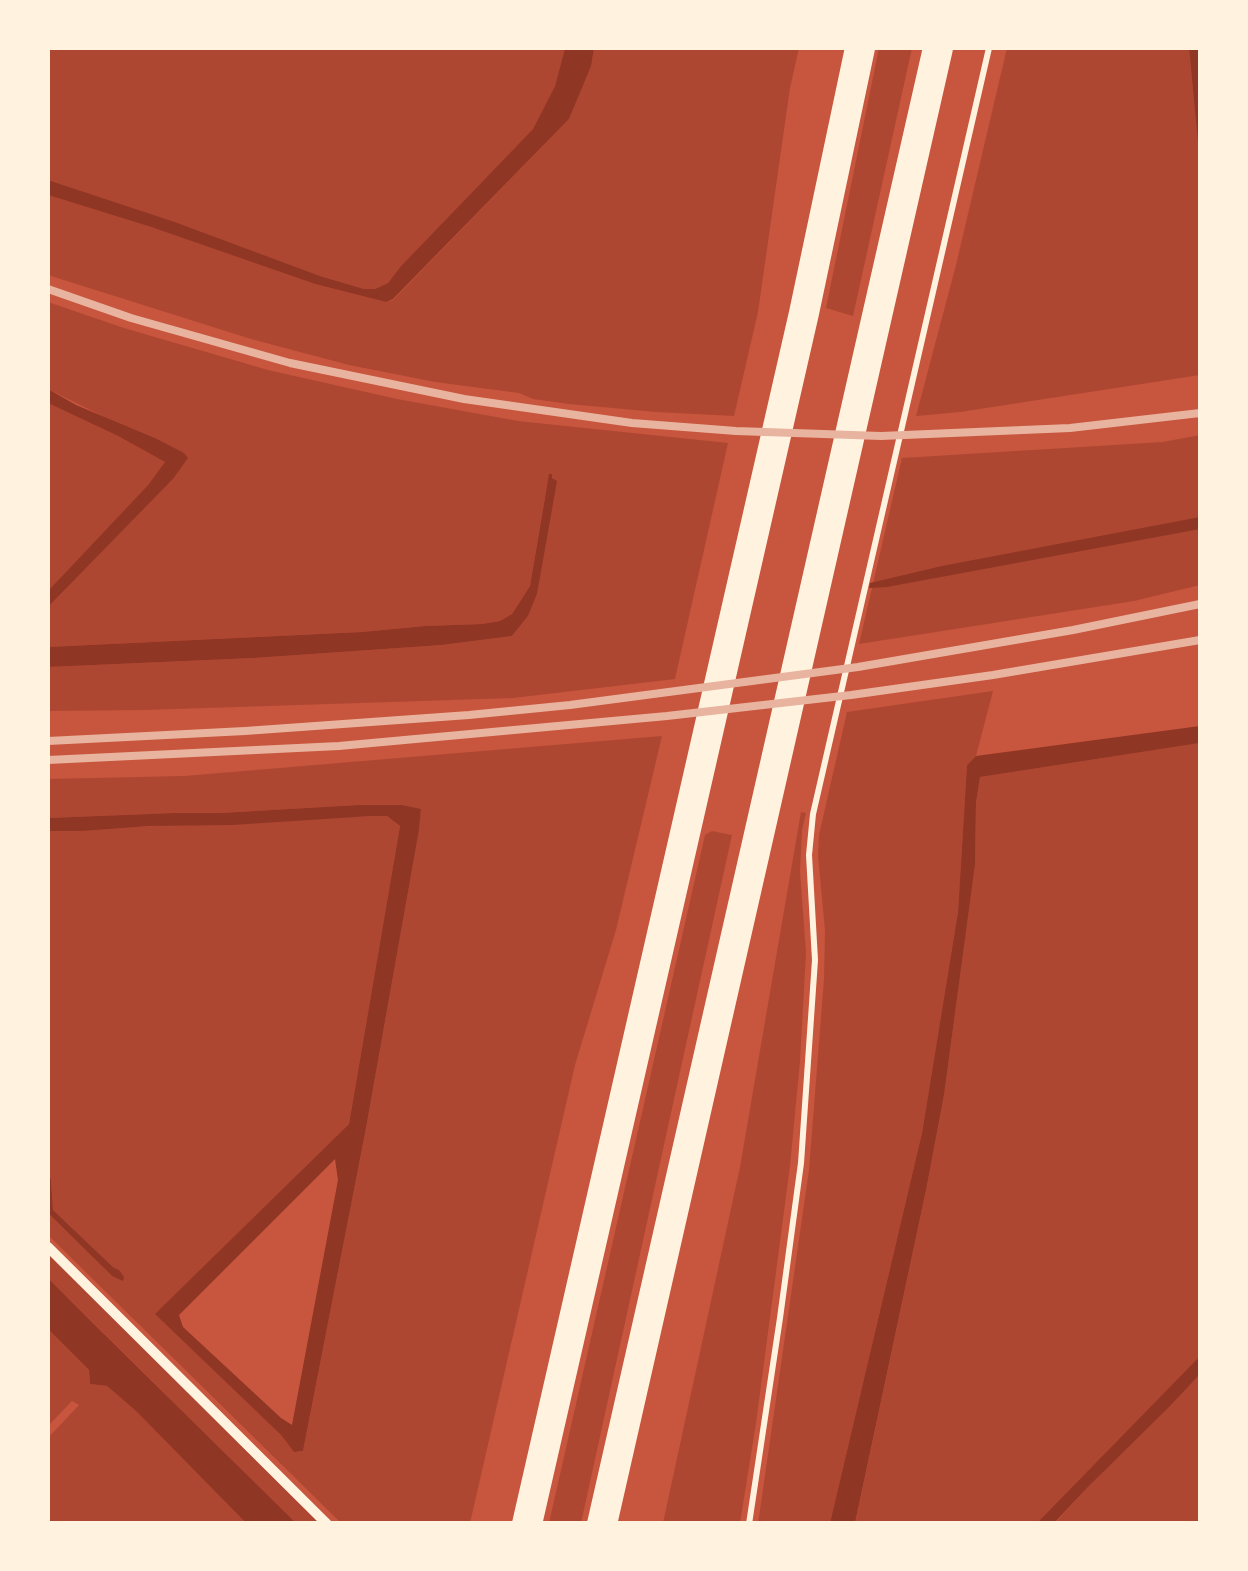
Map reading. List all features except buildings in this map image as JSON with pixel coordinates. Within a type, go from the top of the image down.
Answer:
[{"type":"highway","points":[[525,1517],[687,828],[860,48]]},
{"type":"highway","points":[[602,1524],[938,48]]},
{"type":"street","points":[[48,1246],[328,1524]]},
{"type":"path","points":[[749,1524],[801,1163],[814,960],[809,855],[812,814],[990,48]]},
{"type":"shaded area","points":[[48,48],[565,48],[555,86],[533,129],[388,283],[364,289],[48,180]]},
{"type":"shaded area","points":[[565,48],[594,48],[591,66],[569,119],[386,302],[315,284],[48,195],[48,180],[320,276],[375,289],[388,283],[533,129],[555,86]]},
{"type":"shaded area","points":[[594,48],[799,48],[758,312],[734,416],[569,404],[349,365],[251,339],[48,275],[48,195],[315,284],[386,302],[393,300],[569,119]]},
{"type":"shaded area","points":[[879,48],[912,48],[853,316],[826,308]]},
{"type":"shaded area","points":[[1007,48],[1189,48],[1200,164],[1200,375],[916,416]]},
{"type":"shaded area","points":[[1189,48],[1200,48],[1200,164]]},
{"type":"shaded area","points":[[48,302],[268,370],[397,399],[518,421],[728,443],[675,679],[513,698],[48,711],[48,667],[254,658],[442,645],[512,636],[528,616],[537,594],[549,518],[547,485],[530,586],[512,614],[500,621],[362,632],[48,647],[48,607],[173,479],[187,458],[48,389]]},
{"type":"shaded area","points":[[48,389],[157,439],[188,458],[173,479],[48,607],[48,591],[165,462],[48,403]]},
{"type":"shaded area","points":[[48,403],[165,462],[48,591]]},
{"type":"shaded area","points":[[1200,435],[1200,585],[1134,601],[859,644],[902,458],[1163,442]]},
{"type":"shaded area","points":[[549,474],[557,481],[537,594],[528,616],[512,636],[442,645],[254,658],[48,667],[48,647],[362,632],[500,621],[512,614],[530,586]]},
{"type":"shaded area","points":[[1200,517],[1200,529],[869,588],[870,583],[942,566]]},
{"type":"shaded area","points":[[993,691],[976,756],[967,765],[958,912],[922,1133],[830,1523],[758,1524],[809,1170],[824,979],[819,835],[847,712]]},
{"type":"shaded area","points":[[1200,726],[1200,743],[980,777],[975,865],[944,1095],[926,1190],[855,1523],[830,1523],[922,1133],[958,912],[967,765],[976,756]]},
{"type":"shaded area","points":[[662,736],[616,930],[575,1065],[470,1523],[341,1523],[48,1235],[48,1213],[112,1276],[119,1270],[53,1210],[48,1172],[48,831],[371,816],[387,816],[400,826],[349,1124],[156,1314],[294,1452],[303,1451],[366,1128],[421,809],[358,805],[48,818],[48,779],[184,776]]},
{"type":"shaded area","points":[[1200,743],[1200,1356],[1037,1523],[855,1524],[944,1095],[975,865],[980,777]]},
{"type":"shaded area","points":[[358,805],[421,809],[366,1128],[303,1451],[294,1452],[155,1314],[349,1124],[400,826],[387,816],[371,816],[48,831],[48,818]],"holes":[[[335,1159],[338,1180],[292,1425],[183,1327],[179,1315]]]},
{"type":"shaded area","points":[[801,812],[806,813],[800,871],[806,953],[800,1061],[790,1166],[740,1523],[663,1523],[740,1167]]},
{"type":"shaded area","points":[[712,831],[732,835],[581,1523],[549,1523],[705,835]]},
{"type":"shaded area","points":[[48,1172],[53,1210],[119,1270],[123,1281],[112,1276],[48,1213]]},
{"type":"shaded area","points":[[48,1254],[322,1523],[296,1523],[48,1278]]},
{"type":"shaded area","points":[[48,1278],[296,1523],[246,1523],[136,1411],[107,1386],[90,1384],[89,1370],[48,1329]]},
{"type":"shaded area","points":[[48,1329],[89,1370],[90,1384],[107,1386],[136,1411],[246,1523],[48,1523],[48,1438],[79,1405],[72,1401],[48,1426]]},
{"type":"shaded area","points":[[1200,1356],[1200,1374],[1170,1406],[1054,1523],[1037,1523]]},
{"type":"shaded area","points":[[1200,1374],[1200,1523],[1054,1524],[1088,1487]]},
{"type":"railway","points":[[48,289],[131,318],[290,363],[464,399],[632,423],[881,436],[1070,428],[1200,413]]},
{"type":"railway","points":[[48,741],[245,731],[570,705],[858,667],[1200,604]]},
{"type":"railway","points":[[48,760],[339,746],[667,716],[993,675],[1200,640]]}]
